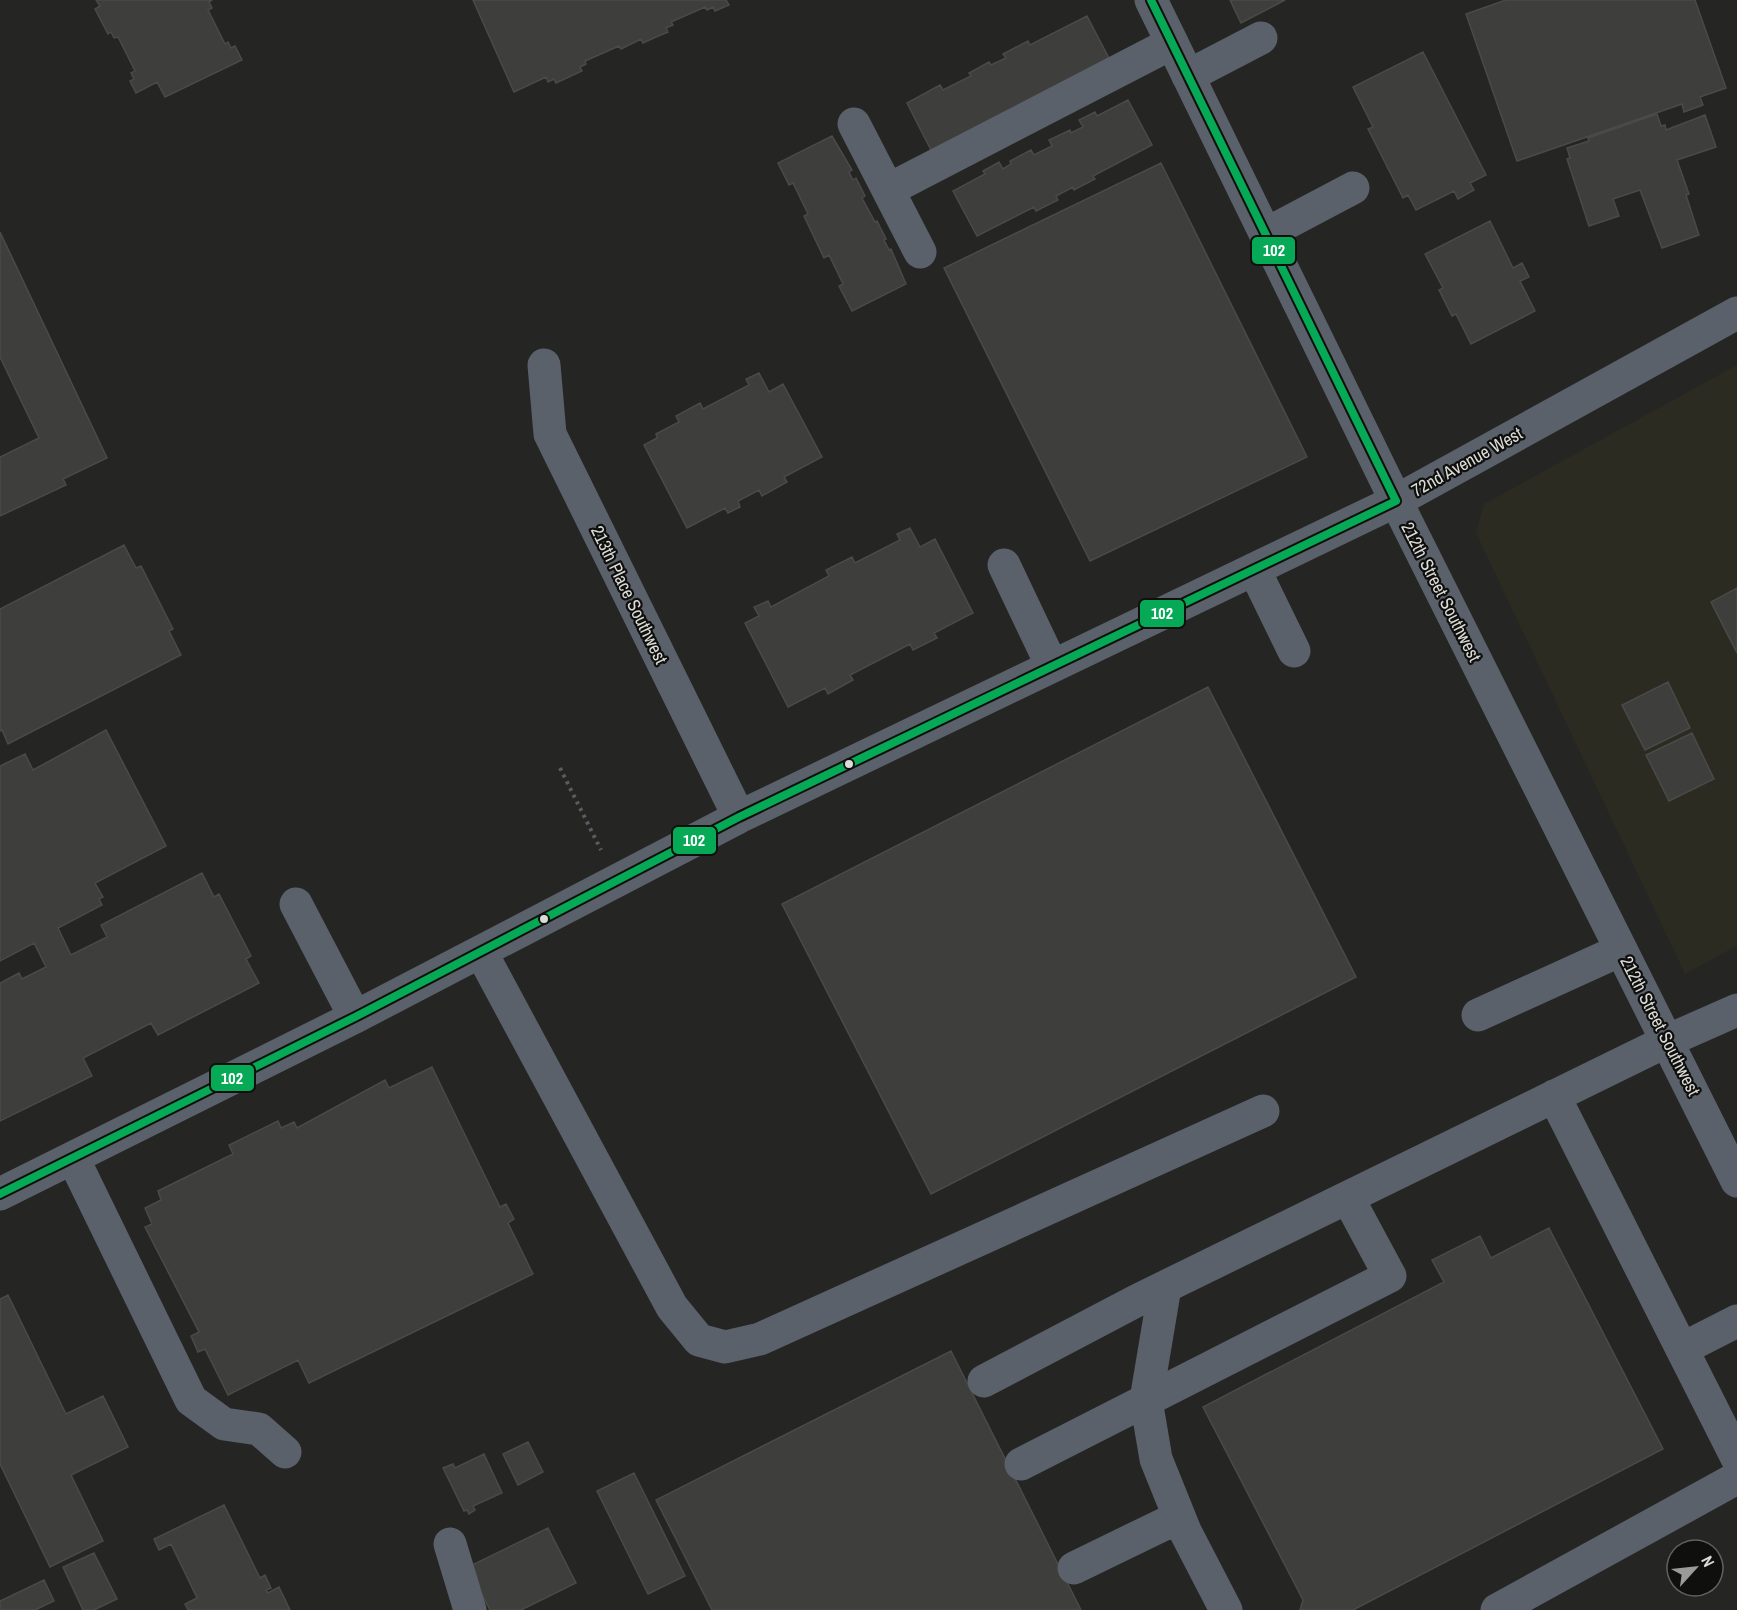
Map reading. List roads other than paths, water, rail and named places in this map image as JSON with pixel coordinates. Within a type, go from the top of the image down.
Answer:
[{"type":"street","name":"212th Street Southwest","points":[[1151,0],[1396,501],[1667,1041],[1735,1170]]},
{"type":"street","points":[[1188,76],[1261,38]]},
{"type":"street","points":[[888,190],[1172,43]]},
{"type":"street","points":[[854,124],[920,252]]},
{"type":"street","points":[[1266,234],[1353,188]]},
{"type":"street","name":"72nd Avenue West","points":[[0,1194],[356,1017],[739,817],[1396,501],[1737,313]]},
{"type":"street","name":"213th Place Southwest","points":[[544,365],[550,434],[739,817]]},
{"type":"street","points":[[1004,565],[1052,666]]},
{"type":"street","points":[[1254,569],[1294,651]]},
{"type":"street","points":[[296,904],[356,1017]]},
{"type":"street","points":[[1478,1015],[1621,950]]},
{"type":"street","points":[[481,952],[672,1307],[699,1340],[725,1347],[760,1340],[1263,1111]]},
{"type":"street","points":[[984,1382],[1165,1287],[1667,1041],[1737,1010]]},
{"type":"street","points":[[1554,1096],[1737,1458]]},
{"type":"street","points":[[73,1158],[191,1400],[224,1424],[258,1429],[285,1452]]},
{"type":"street","points":[[1021,1464],[1390,1276],[1347,1198]]},
{"type":"street","points":[[1165,1287],[1146,1400],[1156,1459],[1179,1517],[1226,1610]]},
{"type":"street","points":[[1682,1349],[1737,1321]]},
{"type":"street","points":[[1497,1610],[1737,1478]]},
{"type":"street","points":[[1074,1568],[1179,1517]]},
{"type":"street","points":[[450,1544],[470,1610]]}]
